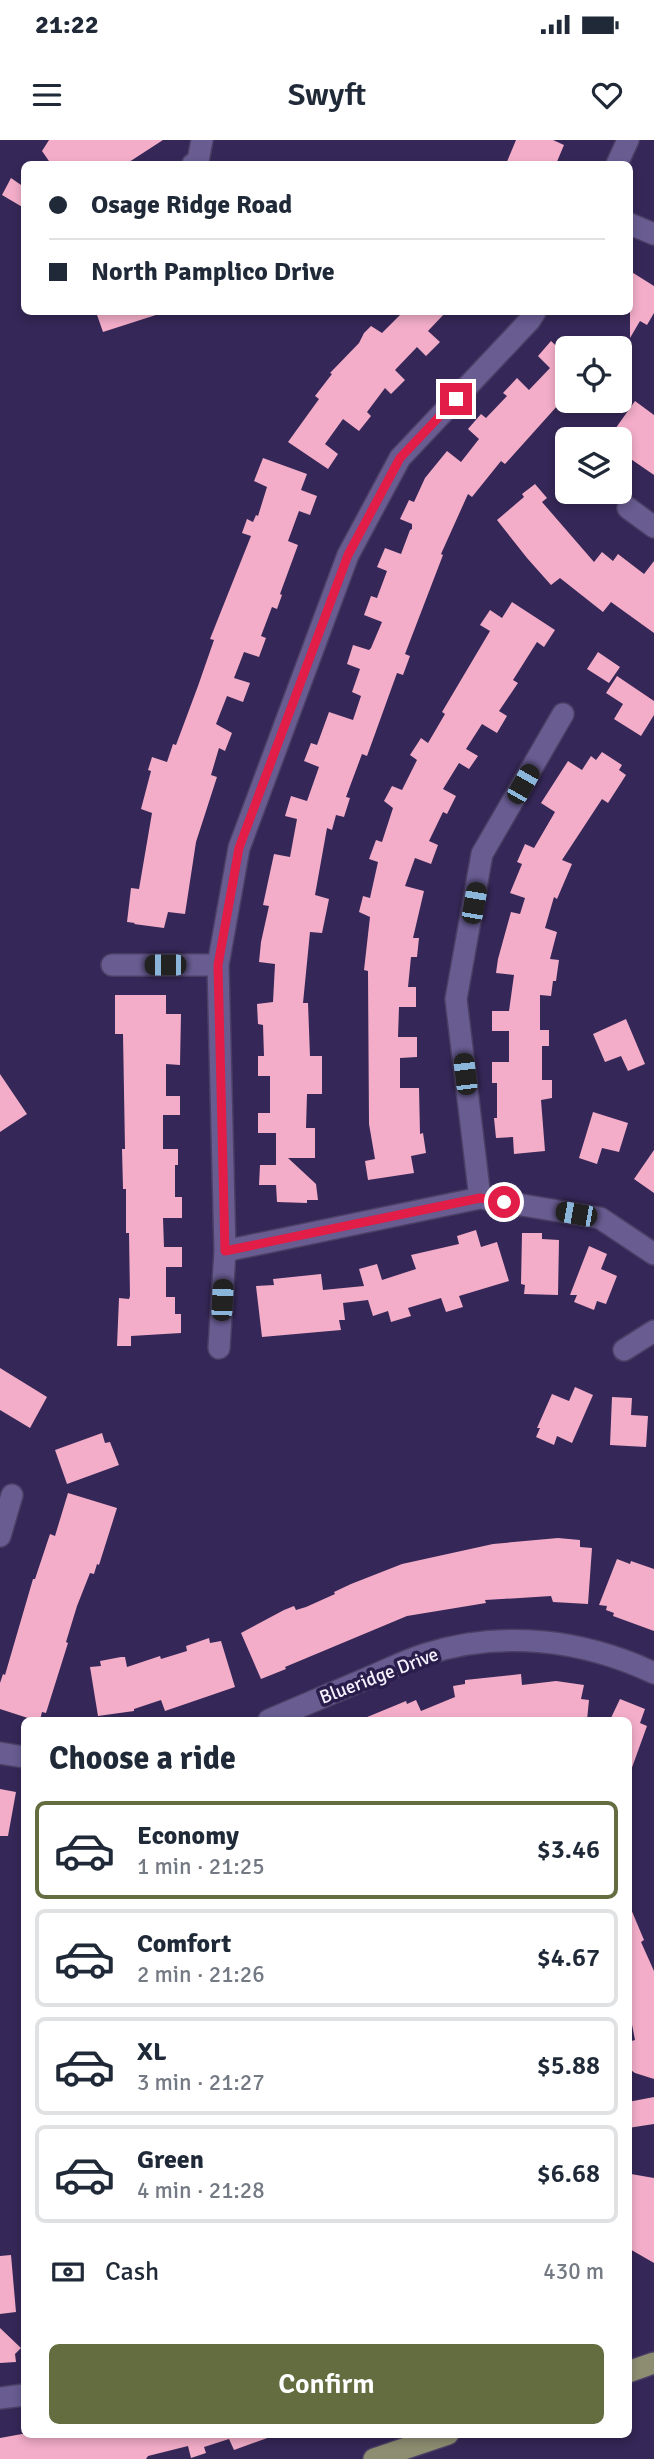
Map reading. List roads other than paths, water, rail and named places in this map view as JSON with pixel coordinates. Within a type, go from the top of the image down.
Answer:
[{"type":"main road","points":[[632,2371],[654,2363]]},
{"type":"main road","points":[[374,2459],[436,2438]]},
{"type":"street","points":[[198,161],[202,140]]},
{"type":"street","points":[[618,161],[628,140]]},
{"type":"street","points":[[633,225],[654,234]]},
{"type":"street","points":[[219,1348],[225,1251],[218,965],[239,848],[348,555],[400,458],[533,315]]},
{"type":"street","points":[[628,508],[654,527]]},
{"type":"street","points":[[480,1198],[456,999],[482,854],[563,714]]},
{"type":"street","points":[[111,965],[218,965]]},
{"type":"street","points":[[225,1251],[480,1198],[600,1218],[654,1254]]},
{"type":"street","points":[[624,1350],[654,1331]]},
{"type":"street","points":[[0,1536],[12,1494]]},
{"type":"street","name":"Blueridge Drive","points":[[284,1717],[303,1713],[425,1654],[477,1643],[520,1640],[566,1644],[608,1654],[654,1673]]},
{"type":"street","points":[[0,1753],[21,1756]]},
{"type":"street","points":[[0,2398],[21,2395]]}]
